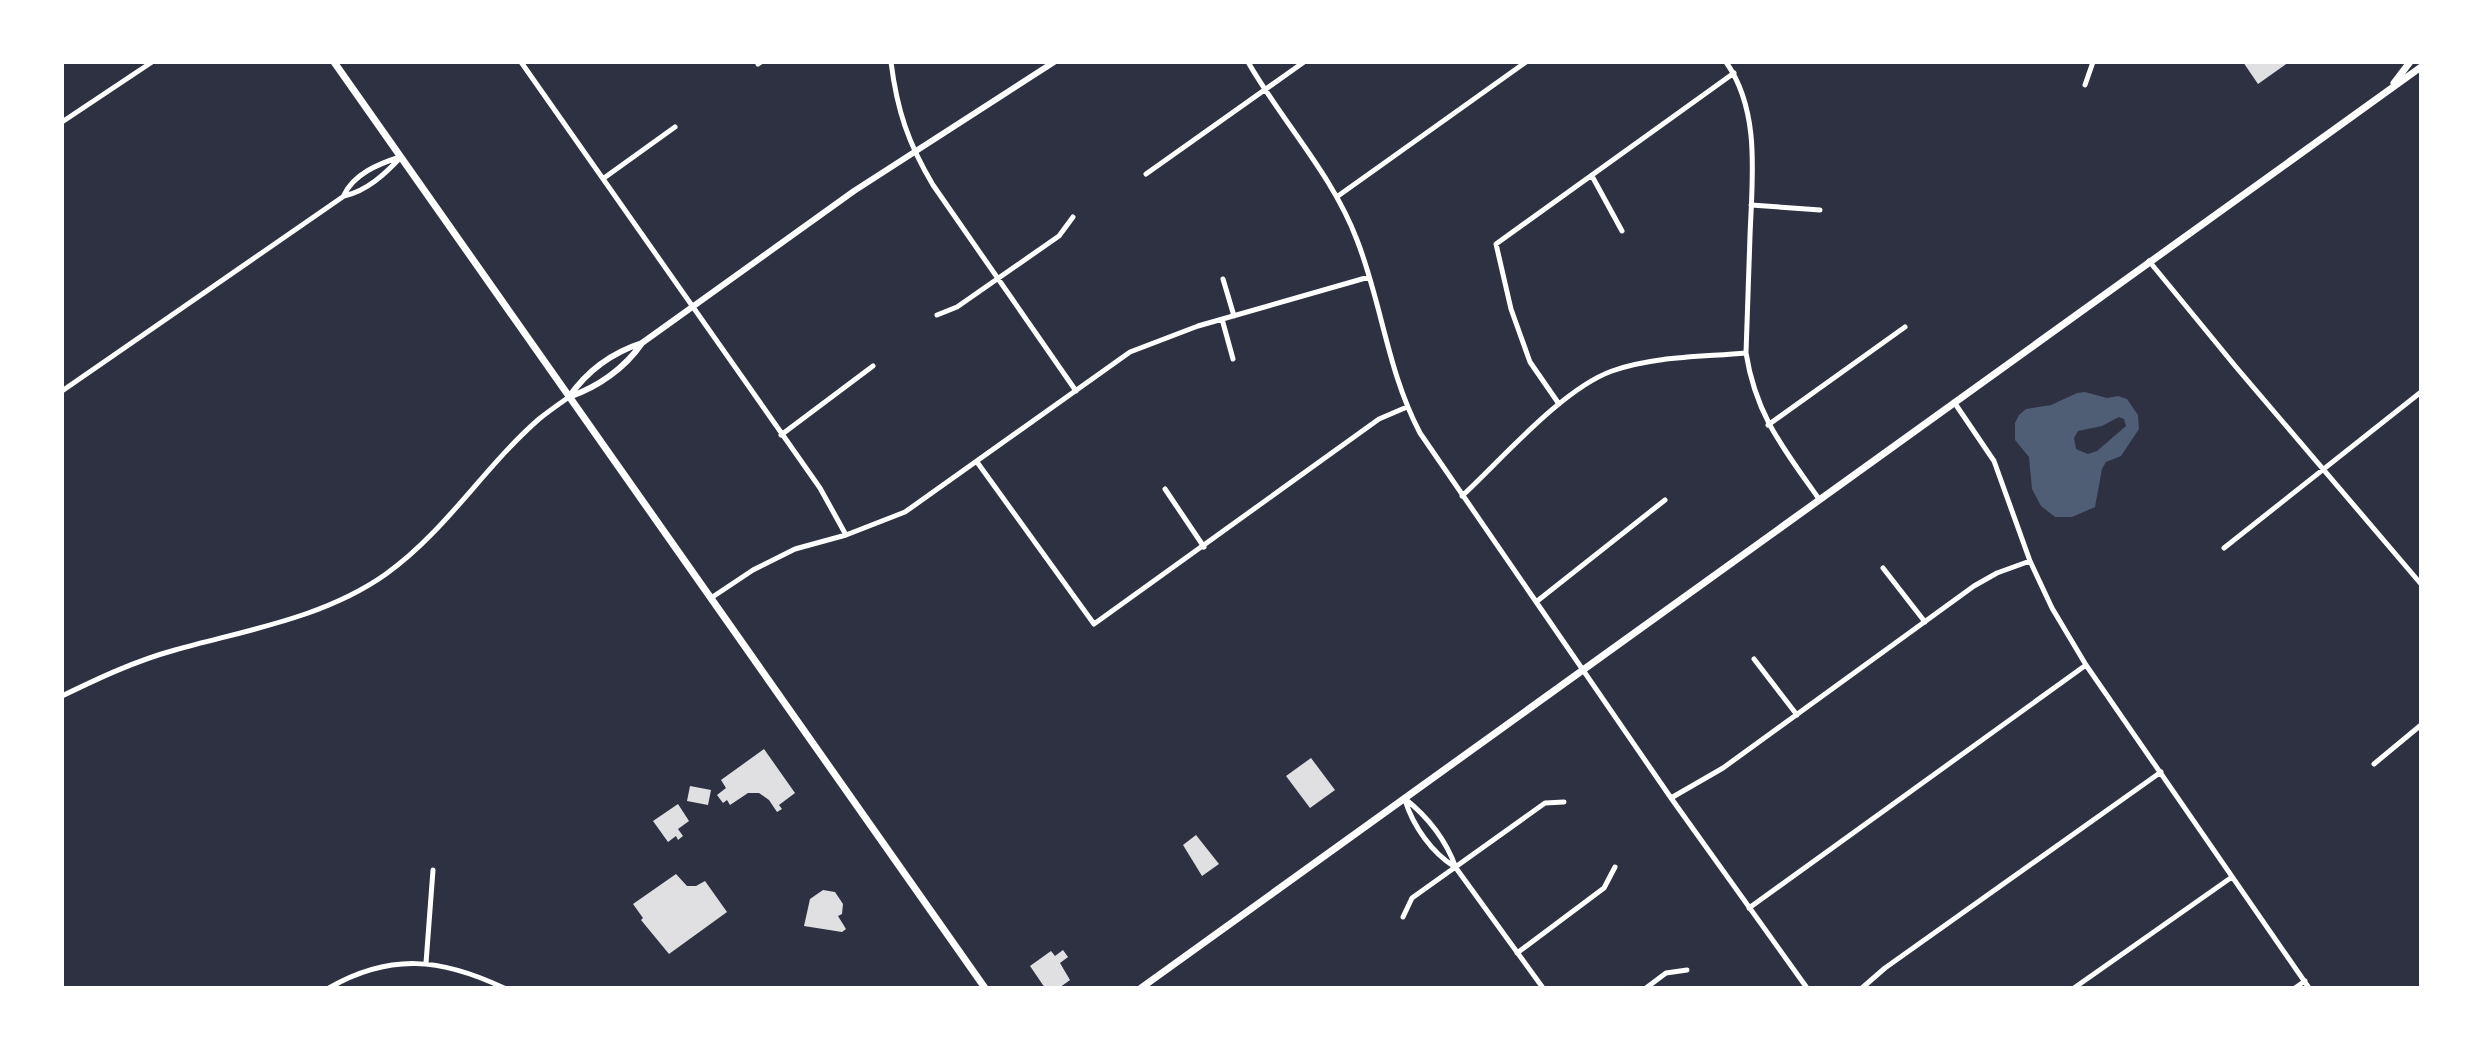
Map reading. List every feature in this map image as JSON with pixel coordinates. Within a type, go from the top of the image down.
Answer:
[{"type":"main road","points":[[334,62],[985,988]]},
{"type":"main road","points":[[2387,91],[2410,62]]},
{"type":"main road","points":[[1141,988],[2421,67]]},
{"type":"street","points":[[62,122],[152,62]]},
{"type":"street","points":[[521,62],[820,488],[846,535]]},
{"type":"street","points":[[891,62],[900,116],[913,153],[1076,391]]},
{"type":"street","points":[[569,397],[583,377],[621,350],[642,343],[815,218],[1054,62]]},
{"type":"street","points":[[1248,62],[1264,91],[1338,196],[1369,277],[1390,361],[1407,407],[1462,496],[1807,988]]},
{"type":"street","points":[[1146,174],[1304,62]]},
{"type":"street","points":[[1338,196],[1526,62]]},
{"type":"street","points":[[1726,62],[1734,73],[1749,120],[1753,160],[1746,353],[1750,377],[1768,425],[1819,499]]},
{"type":"street","points":[[2085,85],[2093,62]]},
{"type":"street","points":[[1559,404],[1530,362],[1511,309],[1496,244],[1734,73]]},
{"type":"street","points":[[604,178],[675,127]]},
{"type":"street","points":[[344,196],[350,184],[378,164],[401,157]]},
{"type":"street","points":[[62,391],[344,196],[355,193],[384,174],[401,157]]},
{"type":"street","points":[[1592,176],[1622,231]]},
{"type":"street","points":[[1751,205],[1820,210]]},
{"type":"street","points":[[937,315],[957,307],[1059,236],[1073,217]]},
{"type":"street","points":[[2149,261],[2421,584]]},
{"type":"street","points":[[711,598],[753,570],[795,549],[846,535],[905,512],[1130,352],[1159,338],[1369,277]]},
{"type":"street","points":[[1223,279],[1234,316]]},
{"type":"street","points":[[1222,319],[1233,359]]},
{"type":"street","points":[[1768,425],[1905,327]]},
{"type":"street","points":[[62,696],[117,670],[172,651],[331,605],[385,575],[439,528],[540,418],[569,397],[588,390],[630,360],[642,343]]},
{"type":"street","points":[[1462,496],[1585,383],[1613,370],[1649,362],[1746,353]]},
{"type":"street","points":[[781,435],[873,366]]},
{"type":"street","points":[[2224,548],[2421,392]]},
{"type":"street","points":[[1954,402],[1994,461],[2030,561],[2052,608],[2086,665],[2309,988]]},
{"type":"street","points":[[977,462],[1094,624],[1379,419],[1407,407]]},
{"type":"street","points":[[1165,489],[1204,547]]},
{"type":"street","points":[[1536,602],[1665,500]]},
{"type":"street","points":[[1671,798],[1723,768],[1997,573],[2030,561]]},
{"type":"street","points":[[1883,568],[1925,622]]},
{"type":"street","points":[[1754,659],[1797,715]]},
{"type":"street","points":[[1749,908],[2086,665]]},
{"type":"street","points":[[2374,764],[2421,725]]},
{"type":"street","points":[[1862,988],[1885,968],[2161,772]]},
{"type":"street","points":[[1404,798],[1410,816],[1440,858],[1456,868]]},
{"type":"street","points":[[1404,798],[1421,812],[1450,850],[1456,868],[1539,987]]},
{"type":"street","points":[[1403,917],[1412,898],[1545,803],[1564,802]]},
{"type":"street","points":[[1517,953],[1604,888],[1615,867]]},
{"type":"street","points":[[426,963],[433,870]]},
{"type":"street","points":[[2074,988],[2232,877]]},
{"type":"street","points":[[329,988],[353,974],[388,965],[426,963],[470,972],[504,988]]},
{"type":"street","points":[[1646,988],[1666,973],[1687,970]]},
{"type":"street","points":[[2295,988],[2305,981]]},
{"type":"water","points":[[2077,393],[2127,399],[2138,415],[2139,429],[2121,456],[2106,462],[2102,469],[2095,507],[2072,517],[2055,517],[2041,506],[2032,489],[2029,457],[2015,440],[2015,423],[2026,409],[2051,405]],"holes":[[[2119,417],[2124,419],[2126,426],[2097,451],[2088,454],[2076,449],[2074,438],[2078,431],[2102,426]]]},
{"type":"building","points":[[2243,62],[2289,62],[2258,84]]},
{"type":"building","points":[[764,749],[795,793],[779,805],[782,809],[777,812],[769,800],[759,793],[748,793],[730,805],[727,800],[723,803],[717,795],[726,788],[721,780]]},
{"type":"building","points":[[1311,758],[1335,790],[1310,808],[1286,776]]},
{"type":"building","points":[[690,786],[711,790],[708,805],[687,801]]},
{"type":"building","points":[[678,804],[689,821],[678,829],[683,836],[678,840],[676,836],[668,842],[653,821]]},
{"type":"building","points":[[1196,835],[1219,864],[1202,876],[1183,845]]},
{"type":"building","points":[[676,874],[687,886],[696,886],[705,881],[727,912],[669,954],[641,920],[643,918],[633,904]]},
{"type":"building","points":[[823,890],[835,892],[843,904],[842,914],[838,916],[846,929],[842,932],[804,926],[810,899]]},
{"type":"building","points":[[1063,950],[1068,957],[1060,963],[1070,980],[1059,988],[1045,988],[1030,966],[1051,951],[1055,956]]}]
